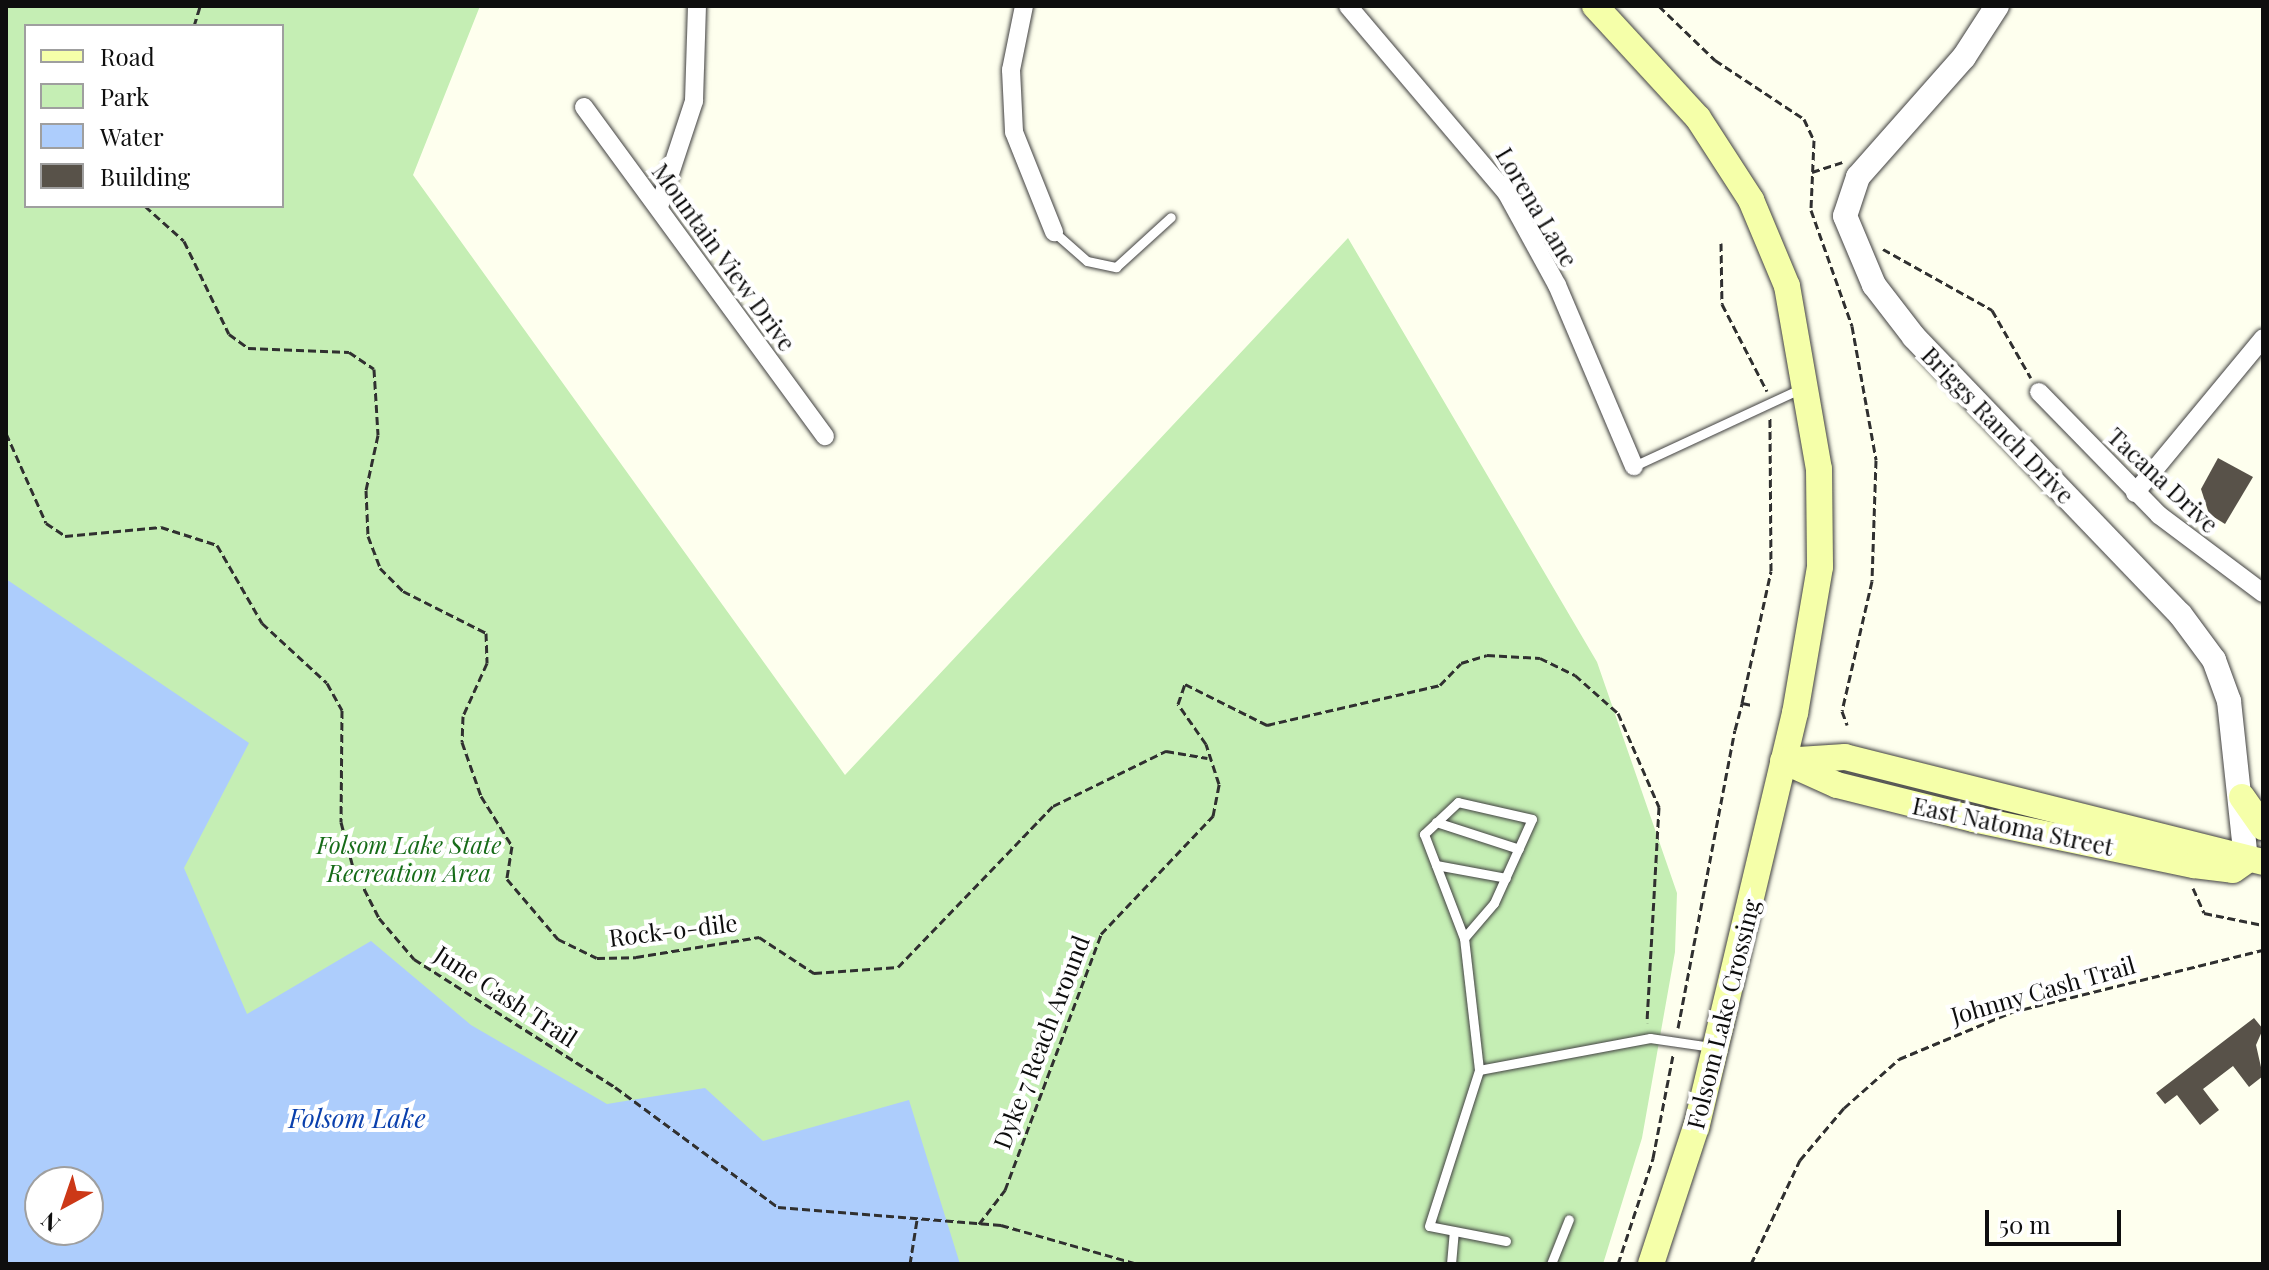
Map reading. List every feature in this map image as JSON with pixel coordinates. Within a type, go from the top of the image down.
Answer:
[{"type":"main road","points":[[1595,6],[1698,118],[1751,200],[1787,286],[1809,386],[1820,567],[1783,761]]},
{"type":"main road","name":"East Natoma Street","points":[[1783,761],[1845,757],[2235,850],[2254,861]]},
{"type":"main road","name":"East Natoma Street","points":[[1783,761],[1837,785],[2194,865],[2233,870],[2254,861]]},
{"type":"main road","name":"Folsom Lake Crossing","points":[[1651,1264],[1716,1047],[1783,761]]},
{"type":"main road","points":[[2242,797],[2263,827]]},
{"type":"street","points":[[659,207],[694,101],[697,6]]},
{"type":"street","points":[[1024,6],[1011,70],[1014,132],[1054,232]]},
{"type":"street","name":"Lorena Lane","points":[[1348,6],[1506,192],[1557,285],[1634,466]]},
{"type":"street","name":"Briggs Ranch Drive","points":[[1997,6],[1964,57],[1858,177],[1845,216],[1874,285],[1914,337],[2206,648],[2229,701],[2242,797],[2237,807],[2254,861]]},
{"type":"street","name":"Mountain View Drive","points":[[584,107],[825,436]]},
{"type":"street","points":[[2135,493],[2263,338]]},
{"type":"street","name":"Tacana Drive","points":[[2039,392],[2135,493],[2263,593]]},
{"type":"lane","points":[[1054,232],[1087,261],[1116,267],[1171,217]]},
{"type":"lane","points":[[1634,466],[1768,400],[1809,386]]},
{"type":"lane","points":[[1464,938],[1506,878],[1532,819],[1458,802],[1424,834],[1464,938],[1479,1070],[1429,1226],[1506,1241]]},
{"type":"lane","points":[[1436,822],[1519,849]]},
{"type":"lane","points":[[1436,865],[1506,878]]},
{"type":"lane","points":[[1479,1070],[1650,1038],[1716,1047]]},
{"type":"lane","points":[[1551,1264],[1569,1219]]},
{"type":"lane","points":[[1451,1264],[1454,1232]]},
{"type":"path","points":[[1659,6],[1715,60],[1804,119],[1814,140],[1811,210],[1852,326],[1876,460],[1872,581],[1842,711],[1847,725]]},
{"type":"path","points":[[1811,173],[1845,159]]},
{"type":"path","name":"Rock-o-dile","points":[[147,208],[184,241],[238,341],[312,355],[349,352],[374,369],[378,435],[366,490],[368,536],[380,568],[403,591],[486,633],[487,663],[463,716],[462,742],[481,796],[512,846],[507,879],[558,939],[597,958],[636,957],[759,937],[814,973],[898,967],[1053,806],[1166,751],[1207,758]]},
{"type":"path","points":[[1873,237],[1935,283],[1992,310],[2039,392]]},
{"type":"path","points":[[1618,1264],[1653,1158],[1773,558],[1768,400],[1763,374],[1722,304],[1721,243]]},
{"type":"path","name":"June Cash Trail","points":[[6,433],[46,523],[65,536],[161,527],[217,545],[262,623],[327,683],[342,710],[341,822],[353,867],[379,918],[414,959],[615,1087],[778,1207],[979,1224],[1138,1264]]},
{"type":"path","name":"Dyke 7 Reach Around","points":[[979,1224],[1005,1190],[1101,934],[1213,816],[1219,784],[1207,758],[1206,744],[1178,704],[1185,684],[1267,725],[1440,685],[1461,663],[1487,655],[1540,658],[1575,675],[1618,713],[1659,807],[1644,1005],[1650,1038]]},
{"type":"path","points":[[1742,703],[1752,705]]},
{"type":"path","points":[[2194,865],[2192,886],[2204,913],[2263,925]]},
{"type":"path","name":"Johnny Cash Trail","points":[[1751,1264],[1800,1160],[1844,1108],[1899,1059],[2012,1012],[2263,950]]},
{"type":"path","points":[[910,1264],[917,1219]]},
{"type":"green space","name":"Folsom Lake State Recreation Area","points":[[6,6],[480,6],[413,175],[845,775],[1348,238],[1597,662],[1677,893],[1675,952],[1642,1138],[1603,1264],[6,1264]]},
{"type":"water","name":"Folsom Lake","points":[[6,579],[249,743],[184,868],[247,1014],[371,941],[471,1025],[607,1104],[705,1088],[763,1141],[909,1100],[960,1264],[6,1264]]},
{"type":"building","points":[[2218,458],[2253,477],[2225,524],[2209,514],[2201,489]]},
{"type":"building","points":[[2254,1018],[2263,1029],[2256,1045],[2263,1076],[2249,1087],[2233,1066],[2203,1089],[2219,1110],[2200,1125],[2177,1095],[2165,1104],[2156,1093]]}]
